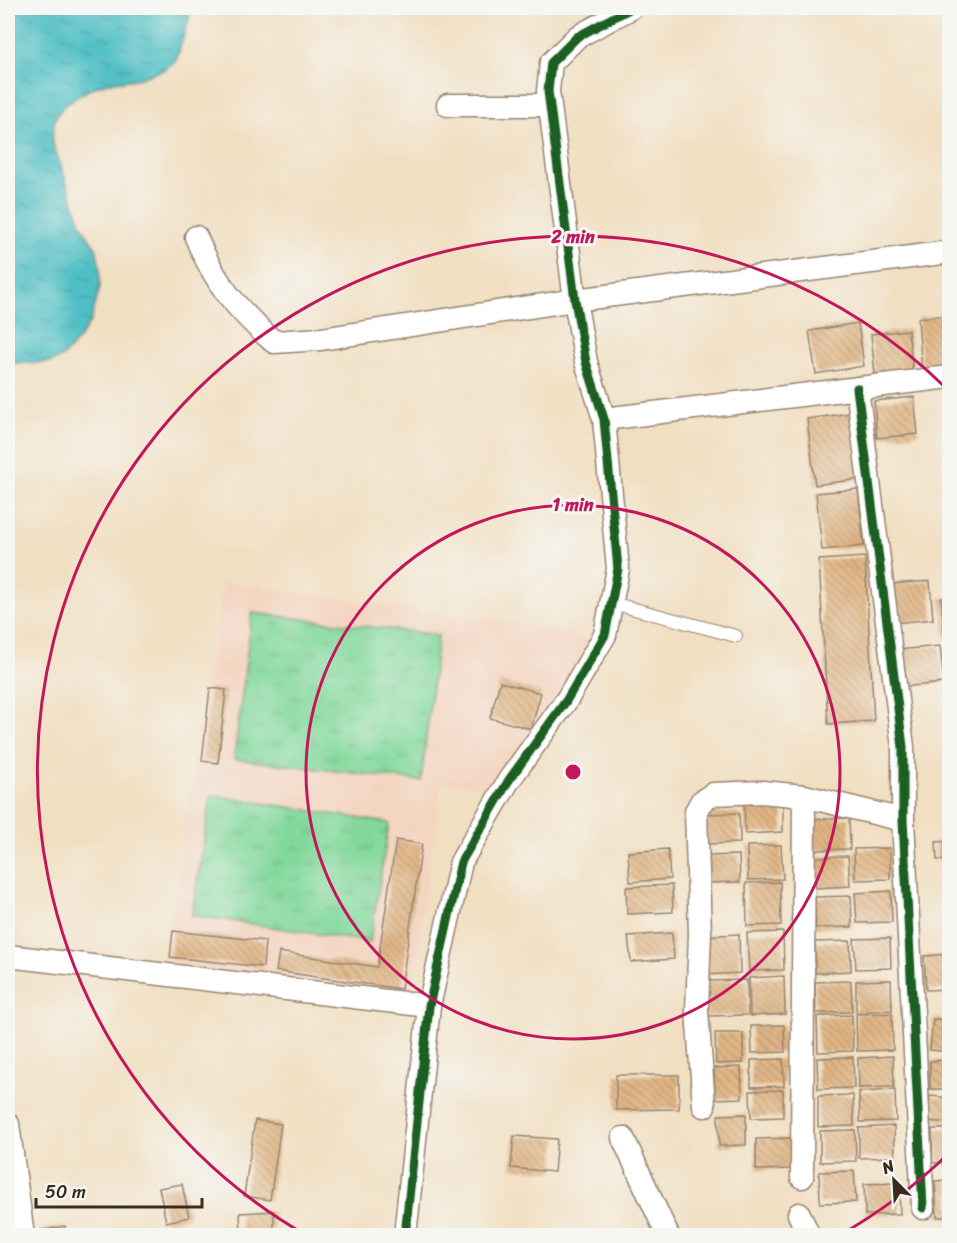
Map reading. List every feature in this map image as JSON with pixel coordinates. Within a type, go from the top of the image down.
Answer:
[{"type":"street","points":[[405,1236],[429,1006],[461,862],[509,780],[566,701],[605,635],[612,603],[618,569],[604,419],[586,362],[575,300],[549,91],[551,63],[577,37],[631,8]]},
{"type":"street","points":[[448,105],[550,105]]},
{"type":"street","points":[[196,237],[208,266],[232,300],[247,319],[274,342],[321,339],[575,300],[950,252]]},
{"type":"street","points":[[604,419],[950,377]]},
{"type":"street","points":[[857,388],[903,747],[903,820],[923,1208]]},
{"type":"street","points":[[704,1106],[697,1010],[700,934],[696,811],[701,802],[713,794],[762,792],[804,796],[903,820]]},
{"type":"street","points":[[802,1177],[804,796]]},
{"type":"street","points":[[8,956],[429,1006]]},
{"type":"street","points":[[8,1124],[23,1236]]},
{"type":"street","points":[[623,1138],[668,1236]]},
{"type":"street","points":[[800,1214],[809,1236]]},
{"type":"lane","points":[[612,603],[736,636]]},
{"type":"shaded area","points":[[223,581],[530,626],[592,641],[500,790],[442,782],[410,997],[165,961]]},
{"type":"green space","points":[[252,613],[438,635],[421,781],[234,759]]},
{"type":"green space","points":[[211,795],[389,823],[370,942],[192,915]]},
{"type":"water","points":[[8,8],[186,8],[190,16],[176,60],[165,69],[137,79],[107,83],[92,88],[65,104],[55,118],[52,141],[82,226],[97,250],[100,287],[91,320],[79,339],[63,357],[52,362],[13,363],[8,359]]},
{"type":"building","points":[[950,315],[950,371],[922,373],[918,318]]},
{"type":"building","points":[[858,323],[864,366],[816,374],[809,331]]},
{"type":"building","points":[[908,330],[913,371],[875,375],[871,334]]},
{"type":"building","points":[[914,397],[918,434],[877,438],[874,401]]},
{"type":"building","points":[[851,413],[860,479],[815,485],[807,419]]},
{"type":"building","points":[[858,489],[864,546],[822,550],[816,493]]},
{"type":"building","points":[[865,557],[874,721],[828,724],[819,560]]},
{"type":"building","points":[[930,581],[933,619],[894,623],[891,584]]},
{"type":"building","points":[[950,597],[950,638],[945,639],[941,598]]},
{"type":"building","points":[[940,646],[944,683],[901,687],[897,650]]},
{"type":"building","points":[[500,682],[541,693],[531,729],[490,718]]},
{"type":"building","points":[[210,688],[226,690],[218,763],[202,761]]},
{"type":"building","points":[[783,800],[783,832],[745,834],[744,801]]},
{"type":"building","points":[[739,813],[740,843],[706,844],[705,814]]},
{"type":"building","points":[[849,818],[850,849],[814,850],[813,819]]},
{"type":"building","points":[[396,840],[422,844],[401,989],[276,971],[279,952],[377,967]]},
{"type":"building","points":[[950,841],[950,860],[937,860],[936,842]]},
{"type":"building","points":[[781,845],[783,879],[748,880],[747,846]]},
{"type":"building","points":[[890,848],[890,879],[855,880],[854,849]]},
{"type":"building","points":[[668,849],[670,879],[630,882],[628,852]]},
{"type":"building","points":[[739,855],[740,882],[706,883],[705,856]]},
{"type":"building","points":[[848,856],[850,886],[814,888],[813,857]]},
{"type":"building","points":[[780,882],[781,925],[747,926],[746,883]]},
{"type":"building","points":[[672,885],[673,912],[627,914],[626,887]]},
{"type":"building","points":[[891,891],[892,922],[857,923],[855,893]]},
{"type":"building","points":[[851,896],[852,927],[816,928],[815,897]]},
{"type":"building","points":[[173,931],[265,941],[263,967],[170,957]]},
{"type":"building","points":[[783,932],[784,970],[749,971],[747,933]]},
{"type":"building","points":[[672,933],[674,959],[631,962],[628,936]]},
{"type":"building","points":[[739,934],[740,973],[704,975],[703,936]]},
{"type":"building","points":[[890,938],[891,968],[856,969],[854,939]]},
{"type":"building","points":[[850,941],[851,971],[815,973],[815,942]]},
{"type":"building","points":[[950,954],[950,989],[926,990],[924,956]]},
{"type":"building","points":[[784,976],[785,1014],[750,1016],[749,978]]},
{"type":"building","points":[[747,980],[748,1015],[707,1016],[706,981]]},
{"type":"building","points":[[891,980],[892,1010],[856,1012],[856,981]]},
{"type":"building","points":[[851,981],[852,1012],[816,1013],[815,982]]},
{"type":"building","points":[[892,1013],[893,1050],[857,1051],[856,1014]]},
{"type":"building","points":[[852,1015],[853,1051],[818,1052],[817,1016]]},
{"type":"building","points":[[933,1019],[950,1020],[950,1052],[930,1050]]},
{"type":"building","points":[[784,1025],[785,1052],[752,1053],[751,1026]]},
{"type":"building","points":[[715,1033],[743,1033],[743,1063],[716,1064]]},
{"type":"building","points":[[893,1056],[894,1087],[859,1088],[858,1058]]},
{"type":"building","points":[[853,1057],[854,1088],[818,1089],[817,1058]]},
{"type":"building","points":[[783,1059],[784,1086],[751,1087],[751,1060]]},
{"type":"building","points":[[950,1060],[950,1089],[930,1089],[930,1061]]},
{"type":"building","points":[[741,1067],[742,1098],[715,1099],[714,1068]]},
{"type":"building","points":[[616,1075],[679,1075],[679,1109],[616,1110]]},
{"type":"building","points":[[783,1090],[783,1117],[751,1118],[750,1091]]},
{"type":"building","points":[[895,1090],[896,1121],[860,1122],[859,1092]]},
{"type":"building","points":[[853,1095],[854,1126],[818,1127],[818,1096]]},
{"type":"building","points":[[930,1096],[950,1098],[950,1123],[928,1121]]},
{"type":"building","points":[[746,1114],[746,1145],[719,1146],[718,1115]]},
{"type":"building","points":[[255,1120],[281,1124],[270,1200],[244,1196]]},
{"type":"building","points":[[894,1126],[895,1157],[859,1158],[859,1128]]},
{"type":"building","points":[[932,1129],[950,1129],[950,1163],[932,1163]]},
{"type":"building","points":[[855,1130],[856,1161],[820,1162],[820,1131]]},
{"type":"building","points":[[514,1136],[557,1139],[554,1172],[511,1168]]},
{"type":"building","points":[[791,1138],[792,1169],[756,1170],[756,1139]]},
{"type":"building","points":[[854,1171],[856,1202],[820,1203],[819,1172]]},
{"type":"building","points":[[950,1180],[950,1217],[937,1217],[935,1181]]},
{"type":"building","points":[[899,1183],[900,1214],[865,1215],[864,1184]]},
{"type":"building","points":[[182,1184],[189,1217],[166,1222],[159,1188]]},
{"type":"building","points":[[274,1211],[274,1236],[241,1236],[240,1213]]},
{"type":"building","points":[[65,1226],[67,1236],[39,1236],[38,1231]]},
{"type":"cycle path","points":[[405,1236],[429,1006],[461,862],[509,780],[566,701],[605,635],[618,569],[604,419],[586,362],[575,300],[548,91],[551,63],[577,37],[631,8]]},
{"type":"cycle path","points":[[857,388],[903,747],[903,820],[923,1208]]}]
